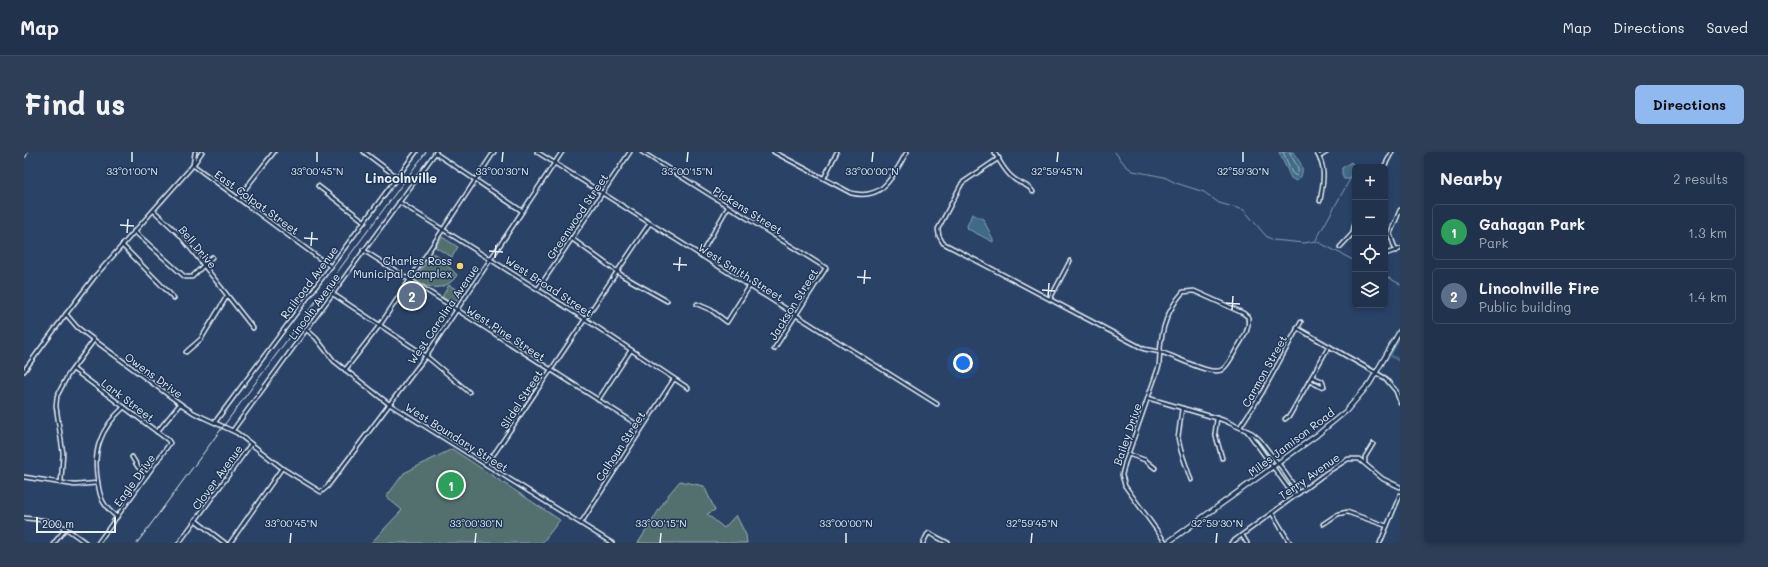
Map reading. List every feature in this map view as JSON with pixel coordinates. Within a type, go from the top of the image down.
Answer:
[{"type":"main road","name":"Miles Jamison Road","points":[[1167,543],[1274,466],[1346,411],[1366,389],[1400,331]]},
{"type":"street","points":[[192,165],[195,152]]},
{"type":"street","points":[[24,371],[66,314],[122,244],[154,211],[202,152]]},
{"type":"street","points":[[364,152],[397,178]]},
{"type":"street","name":"Railroad Avenue","points":[[215,422],[416,152]]},
{"type":"street","points":[[345,370],[380,325],[494,152]]},
{"type":"street","name":"West Smith Street","points":[[537,152],[749,287],[937,404]]},
{"type":"street","name":"West Carolina Avenue","points":[[389,404],[426,356],[562,152]]},
{"type":"street","name":"Greenwood Street","points":[[538,289],[630,152]]},
{"type":"street","name":"Pickens Street","points":[[642,152],[826,268]]},
{"type":"street","points":[[774,152],[851,193],[869,195],[884,186],[907,152]]},
{"type":"street","points":[[824,178],[837,152]]},
{"type":"street","points":[[994,152],[1007,173],[1014,180],[1031,187],[1033,192]]},
{"type":"street","points":[[1316,152],[1319,156],[1324,173],[1320,200]]},
{"type":"street","points":[[1319,156],[1327,152]]},
{"type":"street","points":[[1386,164],[1392,152]]},
{"type":"street","points":[[238,198],[272,153]]},
{"type":"street","points":[[436,153],[522,212]]},
{"type":"street","name":"Lincoln Avenue","points":[[233,430],[333,294],[363,250],[436,153]]},
{"type":"street","points":[[999,158],[962,183],[938,229],[939,236],[943,243],[1144,349],[1160,352],[1214,372],[1223,370],[1228,364],[1248,330],[1248,317],[1243,313],[1194,291],[1183,292],[1178,297],[1162,329],[1160,352]]},
{"type":"street","name":"East Colpat Street","points":[[192,165],[331,267]]},
{"type":"street","points":[[318,186],[365,222]]},
{"type":"street","name":"West Broad Street","points":[[399,202],[585,319],[688,388]]},
{"type":"street","points":[[700,256],[728,207]]},
{"type":"street","points":[[1396,251],[1390,234],[1392,226],[1400,210]]},
{"type":"street","name":"Bell Drive","points":[[154,211],[180,235],[253,328]]},
{"type":"street","name":"Slidel Street","points":[[486,464],[650,223]]},
{"type":"street","points":[[134,231],[185,278],[192,277],[212,257]]},
{"type":"street","points":[[1340,247],[1352,234]]},
{"type":"street","points":[[571,238],[617,271],[667,301]]},
{"type":"street","points":[[122,244],[174,298]]},
{"type":"street","points":[[1388,253],[1400,249]]},
{"type":"street","name":"West Pine Street","points":[[363,250],[641,427]]},
{"type":"street","points":[[1050,299],[1070,261]]},
{"type":"street","name":"Jackson Street","points":[[774,349],[826,268]]},
{"type":"street","points":[[697,304],[711,310],[727,322],[749,287]]},
{"type":"street","points":[[333,294],[426,356],[469,392]]},
{"type":"street","points":[[186,352],[201,339],[228,296]]},
{"type":"street","name":"Owens Drive","points":[[66,314],[77,327],[180,404],[194,413],[233,430],[282,468],[317,491],[324,490],[389,404]]},
{"type":"street","name":"Carmon Street","points":[[1240,427],[1262,393],[1301,322]]},
{"type":"street","points":[[1297,328],[1377,372],[1393,386],[1400,402]]},
{"type":"street","name":"West Boundary Street","points":[[307,330],[316,338],[334,361],[389,404],[611,543]]},
{"type":"street","points":[[61,483],[63,453],[56,399],[60,387],[94,340]]},
{"type":"street","points":[[1285,419],[1290,415],[1329,346]]},
{"type":"street","points":[[598,400],[631,350]]},
{"type":"street","name":"Bailey Drive","points":[[1160,352],[1159,366],[1122,475],[1125,486],[1167,543]]},
{"type":"street","name":"Lark Street","points":[[73,369],[168,440],[169,445]]},
{"type":"street","points":[[1310,381],[1321,387],[1324,386],[1322,381],[1312,376]]},
{"type":"street","name":"Calhoun Street","points":[[581,523],[641,427],[674,379]]},
{"type":"street","points":[[1148,398],[1217,418],[1245,430],[1259,439],[1299,493]]},
{"type":"street","points":[[157,432],[180,404]]},
{"type":"street","points":[[117,517],[108,510],[102,502],[95,456],[100,440],[124,407]]},
{"type":"street","points":[[1182,408],[1178,438],[1191,480]]},
{"type":"street","points":[[1217,418],[1215,433],[1222,458]]},
{"type":"street","points":[[237,433],[238,422]]},
{"type":"street","points":[[1245,430],[1274,466],[1294,496]]},
{"type":"street","name":"Clover Avenue","points":[[179,543],[251,444]]},
{"type":"street","points":[[1373,444],[1365,457],[1365,462],[1383,479],[1400,487]]},
{"type":"street","name":"Eagle Drive","points":[[98,543],[169,445]]},
{"type":"street","points":[[1128,454],[1146,460],[1155,468]]},
{"type":"street","points":[[132,457],[138,467],[147,475]]},
{"type":"street","name":"Terry Avenue","points":[[1231,543],[1344,460],[1355,458],[1365,462]]},
{"type":"street","points":[[230,543],[282,468]]},
{"type":"street","points":[[24,477],[61,483],[98,483]]},
{"type":"street","points":[[1380,543],[1399,503],[1400,495]]},
{"type":"street","points":[[1323,524],[1338,514],[1347,512],[1387,526]]},
{"type":"street","points":[[1272,513],[1290,543]]},
{"type":"street","points":[[24,518],[47,519],[64,526],[86,543]]},
{"type":"street","points":[[196,520],[226,543]]},
{"type":"street","points":[[54,543],[63,532],[64,526]]},
{"type":"street","points":[[923,543],[927,535],[932,534],[948,543]]},
{"type":"street","points":[[1242,535],[1247,543]]},
{"type":"green space","points":[[442,237],[458,247],[452,257],[435,247]]},
{"type":"green space","points":[[432,254],[436,254],[457,275],[448,284],[431,287],[425,286],[414,280]]},
{"type":"green space","points":[[449,285],[462,293],[454,305],[442,297]]},
{"type":"green space","points":[[452,449],[560,520],[542,543],[371,543],[402,510],[386,497],[404,473]]},
{"type":"green space","points":[[680,481],[704,486],[715,510],[707,514],[724,528],[736,515],[746,535],[747,543],[638,543],[669,494]]},
{"type":"water","points":[[1279,152],[1293,152],[1299,162],[1302,168],[1302,174],[1296,181],[1291,178]]},
{"type":"water","points":[[1351,162],[1353,164],[1350,179],[1344,179],[1342,175],[1342,168]]},
{"type":"water","points":[[972,214],[983,219],[993,242],[968,229],[967,226]]},
{"type":"waterway","points":[[1115,152],[1125,165],[1133,171],[1164,177],[1176,183],[1204,192],[1219,203],[1244,210],[1266,236],[1273,240],[1304,243],[1316,241],[1352,259]]},
{"type":"waterway","points":[[1316,240],[1350,179]]},
{"type":"waterway","points":[[1388,278],[1400,284]]},
{"type":"waterway","points":[[1400,337],[1390,355],[1400,361]]},
{"type":"railway","points":[[137,543],[426,152]]},
{"type":"place","name":"Charles Ross Municipal Complex","points":[[460,266]]},
{"type":"place","name":"Lincolnville Fire","points":[[412,296]]},
{"type":"place","name":"Gahagan Park","points":[[451,485]]},
{"type":"district","name":"Lincolnville","points":[[401,177]]}]
